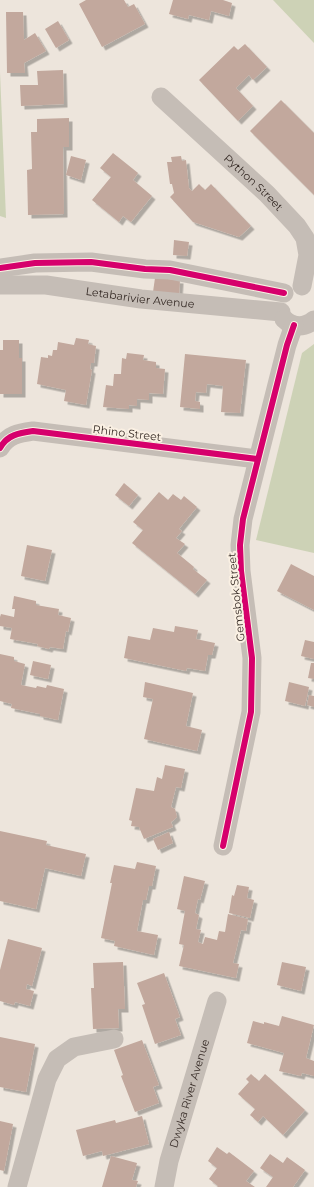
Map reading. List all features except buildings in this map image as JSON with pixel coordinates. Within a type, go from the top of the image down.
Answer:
[{"type":"street","name":"Python Street","points":[[161,97],[267,194],[297,226],[305,238],[308,255],[308,289]]},
{"type":"street","points":[[0,268],[35,263],[91,262],[145,269],[170,270],[284,293]]},
{"type":"street","points":[[141,299],[145,269]]},
{"type":"street","name":"Letabarivier Avenue","points":[[0,285],[46,285],[141,299],[281,312]]},
{"type":"street","points":[[308,289],[296,286],[290,288],[284,293],[280,305],[281,312],[286,320],[294,325],[306,326],[314,320]]},
{"type":"street","name":"Gemsbok Street","points":[[223,846],[251,712],[252,658],[240,545],[243,519],[257,459],[287,345],[294,325]]},
{"type":"street","name":"Rhino Street","points":[[0,448],[10,436],[33,431],[257,459]]},
{"type":"street","name":"Dwyka River Avenue","points":[[164,1187],[169,1161],[217,1001]]},
{"type":"street","points":[[17,1187],[47,1079],[57,1059],[74,1047],[114,1039]]},
{"type":"green space","points":[[273,0],[314,0],[314,43]]},
{"type":"green space","points":[[0,72],[6,218],[0,216]]},
{"type":"green space","points":[[314,344],[314,553],[256,540],[302,353]]},
{"type":"cycle path","points":[[0,268],[35,263],[91,262],[145,269],[170,270],[284,293]]},
{"type":"cycle path","points":[[223,846],[251,712],[252,658],[241,571],[240,545],[243,519],[287,345],[294,325]]},
{"type":"cycle path","points":[[0,448],[10,437],[33,431],[257,459]]}]
